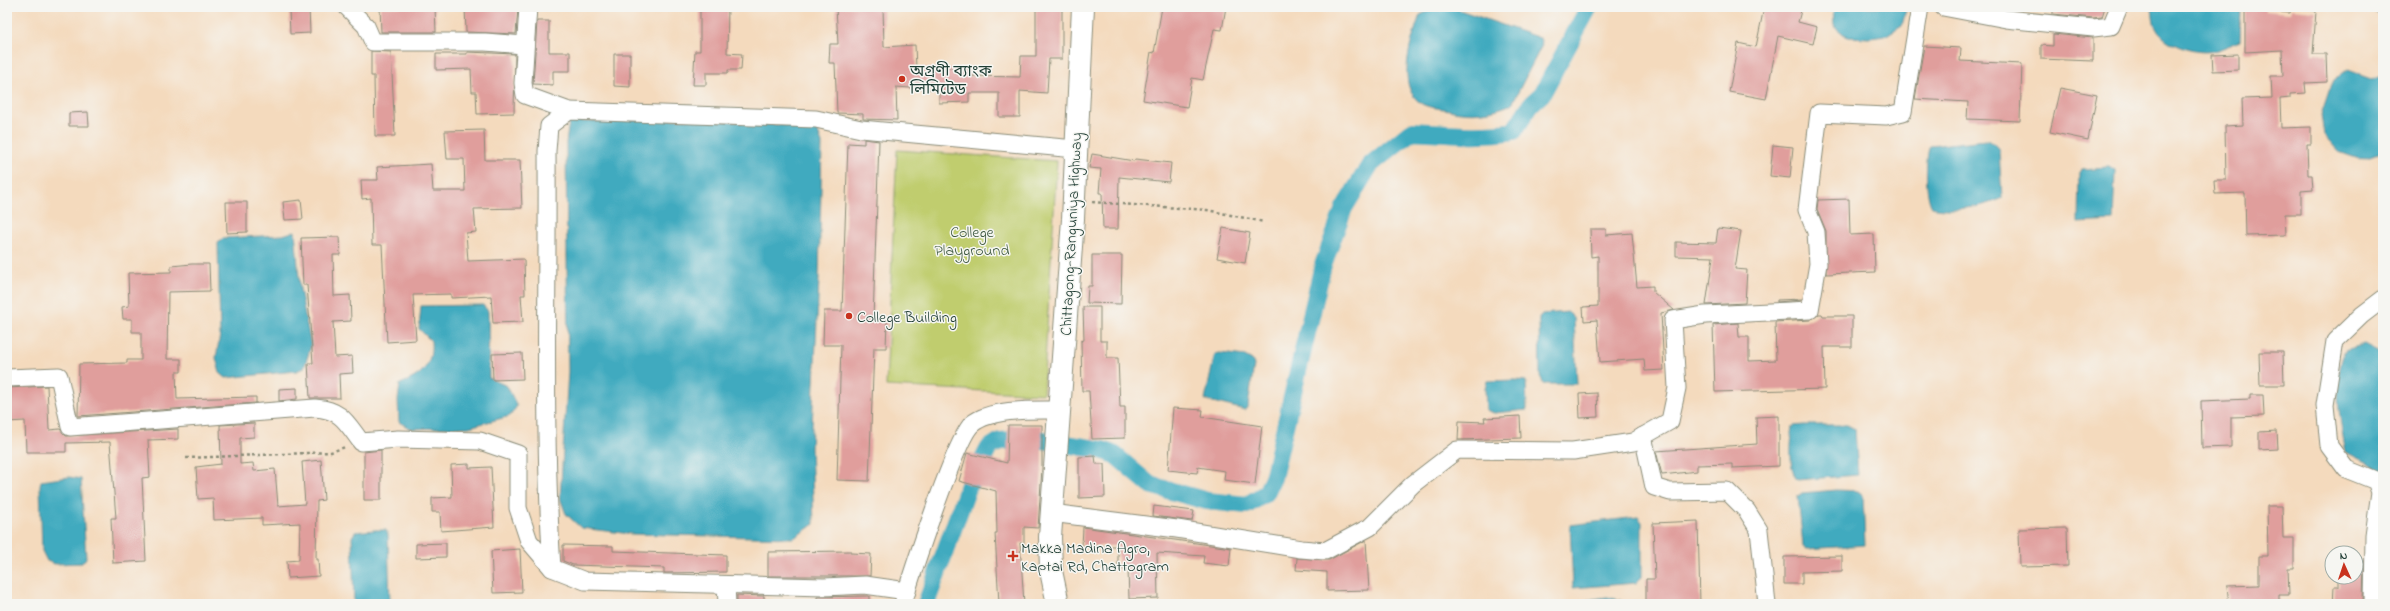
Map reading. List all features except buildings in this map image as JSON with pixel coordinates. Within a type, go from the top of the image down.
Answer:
[{"type":"main road","name":"Chittagong-Ranguniya Highway","points":[[1058,604],[1051,571],[1051,513],[1074,200],[1083,7]]},
{"type":"street","points":[[347,7],[366,26],[373,42],[485,42],[524,45]]},
{"type":"street","points":[[367,7],[369,34]]},
{"type":"street","points":[[528,7],[524,45],[523,84],[525,95],[569,111],[816,119],[861,129],[1076,149]]},
{"type":"street","points":[[1051,513],[1177,529],[1301,549],[1325,551],[1370,527],[1412,484],[1457,450],[1573,451],[1633,442],[1670,421],[1677,388],[1673,320],[1705,315],[1810,310],[1818,264],[1816,232],[1807,210],[1820,113],[1886,116],[1903,112],[1920,7]]},
{"type":"street","points":[[1943,7],[2006,18],[2093,28],[2111,26],[2119,7]]},
{"type":"street","points":[[552,568],[549,516],[547,151],[549,126],[569,111]]},
{"type":"street","points":[[2373,604],[2374,535],[2380,492],[2379,481],[2346,469],[2329,446],[2325,405],[2335,341],[2362,315],[2383,299]]},
{"type":"street","points":[[7,378],[59,376],[70,427],[315,408],[328,409],[341,414],[361,442],[398,439],[480,441],[518,454],[518,508],[529,541],[552,568],[585,581],[824,587],[866,585],[905,597],[956,454],[971,425],[988,416],[1022,411],[1058,412]]},
{"type":"street","points":[[1643,436],[1654,487],[1670,492],[1727,491],[1752,518],[1759,530],[1767,604]]},
{"type":"street","points":[[726,585],[727,604]]},
{"type":"path","points":[[1074,200],[1207,210],[1264,222]]},
{"type":"path","points":[[186,458],[331,452],[361,442]]},
{"type":"green space","name":"College Playground","points":[[897,150],[1057,161],[1043,394],[886,386]]},
{"type":"water","points":[[1437,7],[1451,7],[1540,38],[1542,45],[1512,104],[1489,111],[1473,113],[1457,112],[1422,104],[1414,96],[1409,86],[1407,74],[1413,36],[1420,15]]},
{"type":"water","points":[[1833,7],[1907,7],[1902,25],[1885,36],[1870,38],[1847,37],[1834,26]]},
{"type":"water","points":[[2152,7],[2241,7],[2240,41],[2214,51],[2207,52],[2190,50],[2173,44],[2160,34],[2156,28]]},
{"type":"water","points":[[2365,7],[2383,7],[2383,18]]},
{"type":"water","points":[[2347,70],[2372,79],[2383,73],[2383,152],[2359,159],[2339,152],[2324,135],[2321,115],[2334,80]]},
{"type":"water","points":[[686,119],[816,127],[822,143],[819,278],[811,448],[814,524],[794,538],[631,534],[581,528],[566,514],[560,498],[568,372],[566,143],[569,122]]},
{"type":"water","points":[[1986,140],[1996,144],[1999,151],[2002,198],[1987,204],[1968,208],[1948,209],[1932,207],[1928,195],[1926,176],[1927,158],[1930,146]]},
{"type":"water","points":[[2109,167],[2115,171],[2113,221],[2078,223],[2079,172],[2082,169]]},
{"type":"water","points":[[295,231],[300,289],[311,346],[304,368],[296,371],[226,378],[220,373],[216,358],[220,335],[218,243],[223,238],[283,235]]},
{"type":"water","points":[[483,305],[488,311],[489,378],[507,386],[517,406],[510,416],[469,427],[411,429],[399,422],[398,400],[400,384],[420,373],[428,363],[430,357],[431,341],[419,329],[421,306]]},
{"type":"water","points":[[1569,312],[1574,317],[1577,384],[1544,384],[1540,376],[1539,317],[1542,314]]},
{"type":"water","points":[[2364,345],[2383,355],[2383,471],[2346,452],[2341,428],[2338,388],[2341,362],[2345,351]]},
{"type":"water","points":[[1220,353],[1245,356],[1252,360],[1254,365],[1248,406],[1245,410],[1205,400],[1215,354]]},
{"type":"water","points":[[1487,381],[1526,381],[1527,410],[1494,413],[1486,410],[1485,388]]},
{"type":"water","points":[[1847,425],[1855,429],[1858,475],[1797,480],[1794,475],[1791,461],[1793,426]]},
{"type":"water","points":[[69,477],[81,479],[86,558],[82,563],[55,564],[47,561],[42,551],[40,485],[41,481]]},
{"type":"water","points":[[1837,490],[1858,491],[1863,495],[1865,545],[1807,549],[1803,546],[1798,496],[1802,493]]},
{"type":"water","points":[[1638,517],[1642,522],[1642,577],[1636,583],[1573,588],[1570,525]]},
{"type":"water","points":[[386,530],[388,535],[390,604],[354,604],[352,537],[355,532]]},
{"type":"water","points":[[1607,597],[1620,600],[1625,604],[1585,604],[1587,600]]},
{"type":"waterway","points":[[926,604],[969,485],[989,448],[1000,441],[1036,439],[1102,450],[1115,455],[1150,485],[1207,501],[1247,505],[1266,493],[1273,478],[1323,265],[1344,208],[1370,165],[1412,131],[1476,134],[1514,131],[1531,104],[1542,94],[1589,7]]},
{"type":"place","name":"অগ্রণী ব্যাংক লিমিটেড","points":[[902,79]]},
{"type":"place","name":"College Building","points":[[849,316]]},
{"type":"place","name":"Makka Madina Agro, Kaptai Rd, Chattogram","points":[[1013,556]]}]
